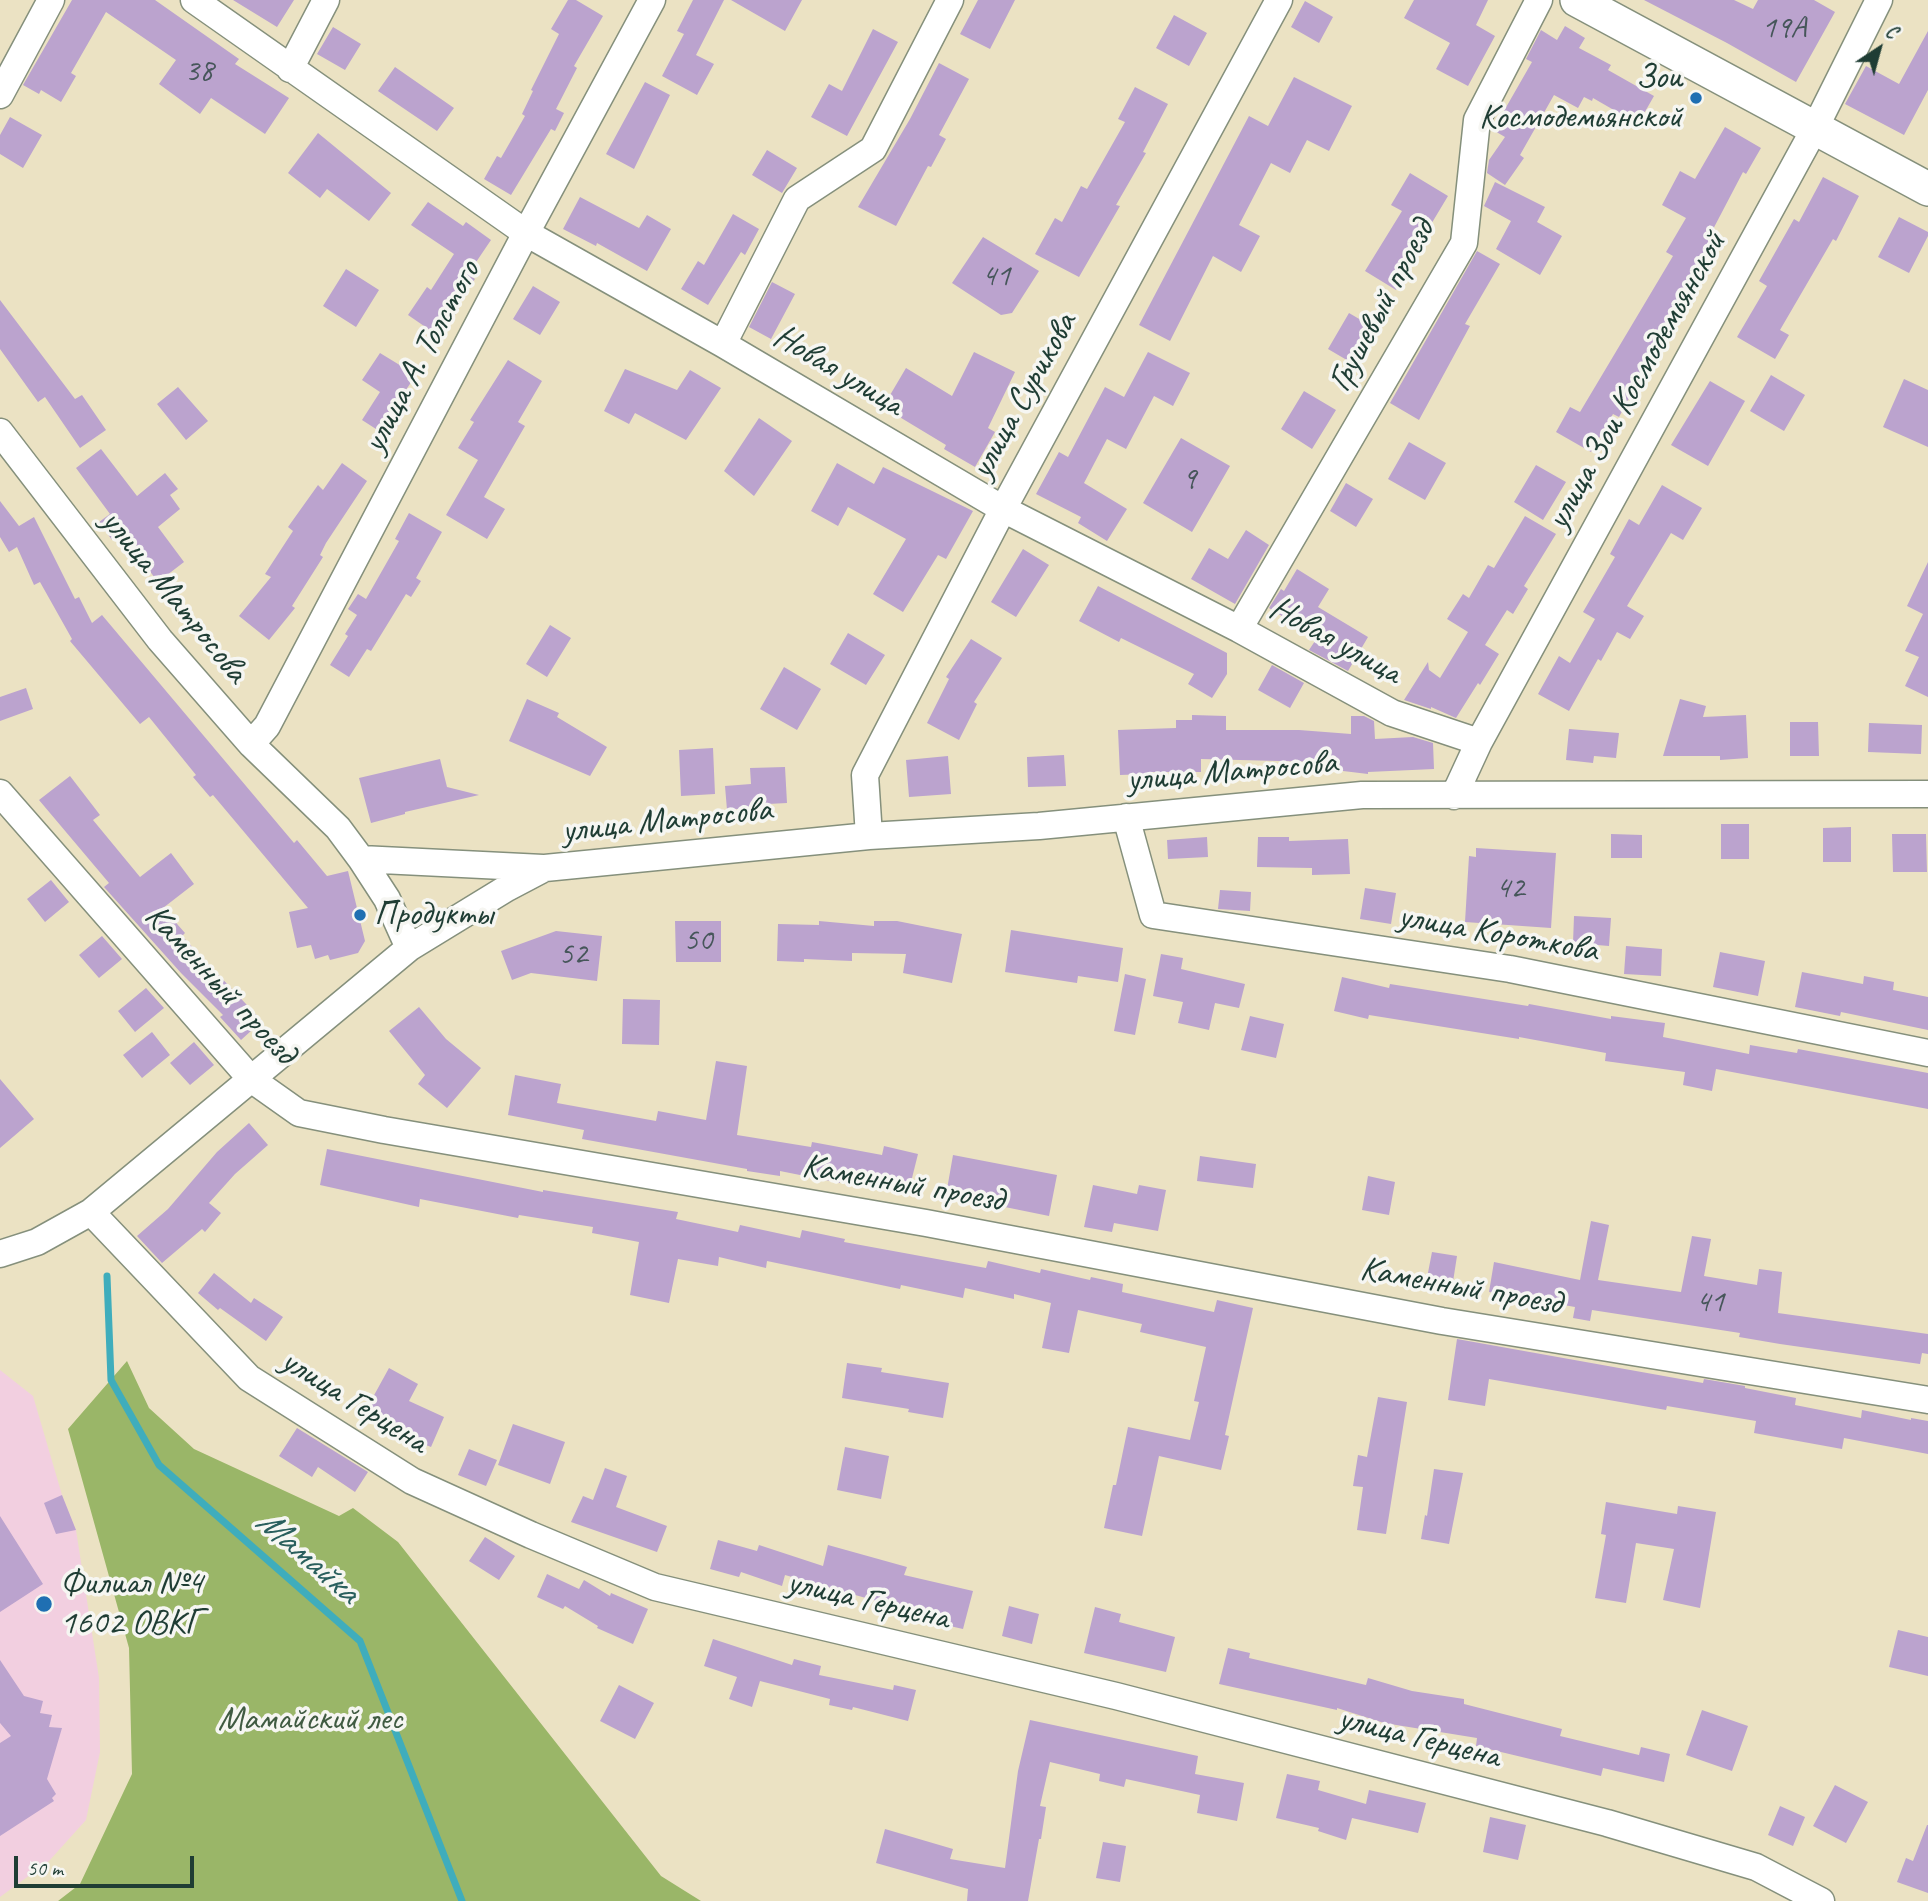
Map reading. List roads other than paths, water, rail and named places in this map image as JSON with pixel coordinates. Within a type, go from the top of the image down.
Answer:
[{"type":"main road","points":[[1577,0],[1928,189]]},
{"type":"street","points":[[0,95],[51,0]]},
{"type":"street","name":"Новая улица","points":[[194,0],[526,233],[723,344],[1003,509],[1239,629],[1392,713],[1479,742]]},
{"type":"street","points":[[290,69],[326,0]]},
{"type":"street","name":"улица А. Толстого","points":[[251,744],[267,726],[526,233],[652,0]]},
{"type":"street","points":[[723,344],[797,199],[873,149],[950,0]]},
{"type":"street","name":"улица Сурикова","points":[[869,836],[865,775],[1003,509],[1279,0]]},
{"type":"street","name":"Грушевый проезд","points":[[1239,629],[1464,243],[1477,120],[1539,0]]},
{"type":"street","name":"улица Зои Космодемьянской","points":[[1454,796],[1479,742],[1815,128],[1879,0]]},
{"type":"street","name":"улица Матросова","points":[[0,432],[160,640],[251,744],[338,828],[387,899],[409,948]]},
{"type":"street","name":"Каменный проезд","points":[[0,793],[251,1079],[299,1113],[372,1128],[926,1223],[1442,1321],[1928,1400]]},
{"type":"street","name":"улица Матросова","points":[[361,859],[545,868],[869,836],[1039,826],[1362,795],[1928,794]]},
{"type":"street","name":"улица Короткова","points":[[1126,817],[1153,915],[1510,969],[1928,1053]]},
{"type":"street","name":"улица Матросова","points":[[91,1212],[409,948],[545,868]]},
{"type":"street","points":[[0,1254],[37,1242],[91,1212]]},
{"type":"street","name":"улица Герцена","points":[[91,1212],[249,1378],[412,1481],[655,1587],[1115,1696],[1607,1823],[1756,1867],[1821,1901]]},
{"type":"waterway","name":"Мамайка","points":[[107,1276],[111,1380],[159,1465],[360,1641],[462,1901]]},
{"type":"place","name":"Зои Космодемьянской","points":[[1696,98]]},
{"type":"place","name":"Продукты","points":[[360,915]]},
{"type":"place","name":"Филиал №4 1602 ОВКГ","points":[[44,1604]]},
{"type":"park label","name":"Мамайский лес","points":[[310,1720]]}]
